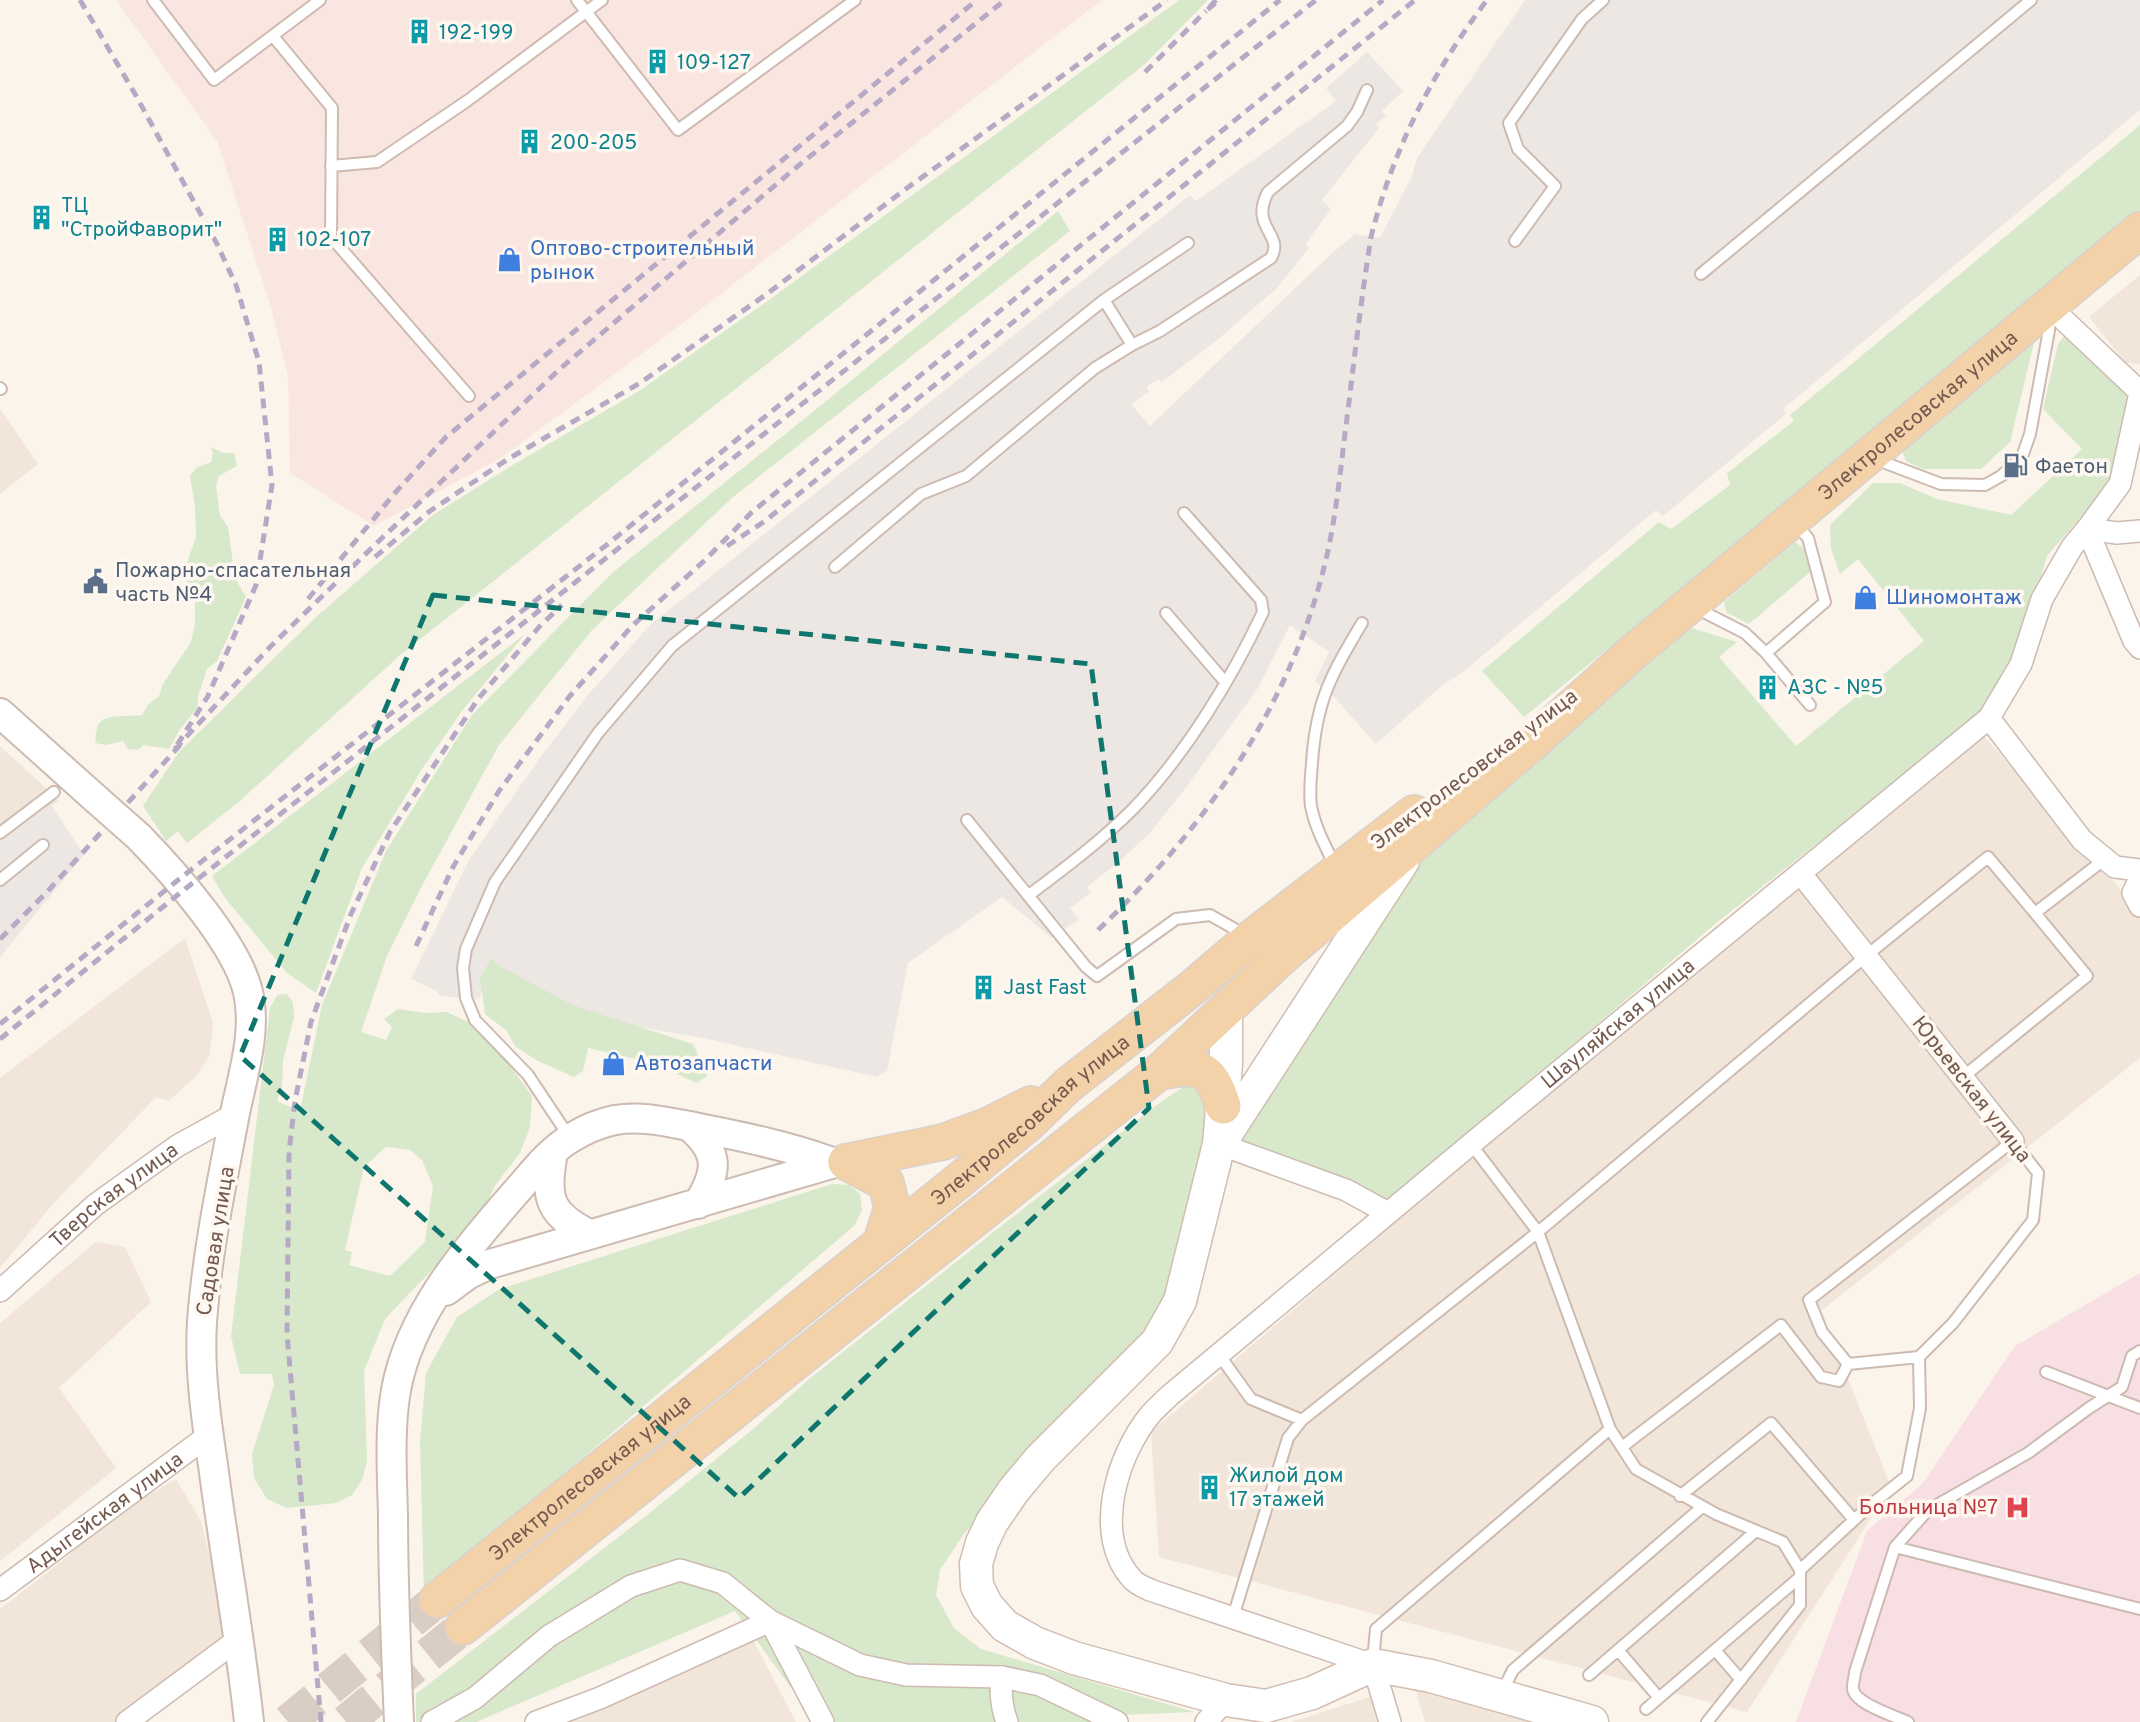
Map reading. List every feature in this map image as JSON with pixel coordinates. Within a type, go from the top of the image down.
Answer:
[{"type":"main road","name":"Электролесовская улица","points":[[463,1627],[1159,1072],[1284,955],[1534,741],[1631,654],[2140,230]]},
{"type":"main road","name":"Электролесовская улица","points":[[437,1600],[881,1244],[1030,1122],[1068,1085],[1246,942],[1524,729],[1631,654]]},
{"type":"main road","points":[[1219,1144],[1416,840]]},
{"type":"main road","points":[[1203,979],[1226,1011],[1226,1064],[1219,1144],[1180,1301],[1157,1342],[1040,1459],[992,1522],[976,1564],[977,1586],[987,1606],[1005,1626],[1035,1643],[1216,1711],[1266,1706],[1312,1693],[1373,1665],[1431,1676],[1592,1722]]},
{"type":"main road","points":[[1159,1072],[1185,1066],[1203,1072],[1215,1081],[1223,1106]]},
{"type":"main road","points":[[839,1162],[943,1142],[989,1125],[1068,1085]]},
{"type":"main road","points":[[839,1162],[886,1184],[892,1207],[881,1244]]},
{"type":"street","points":[[2049,306],[2140,393]]},
{"type":"street","name":"Шауляйская улица","points":[[1373,1665],[1150,1590],[1133,1580],[1116,1553],[1110,1522],[1121,1471],[1135,1438],[1150,1415],[1169,1396],[1989,718],[2021,664],[2042,599],[2072,547],[2120,484],[2140,393]]},
{"type":"street","points":[[2087,529],[2117,533],[2140,531]]},
{"type":"street","points":[[2087,529],[2134,641],[2140,648]]},
{"type":"street","name":"Садовая улица","points":[[0,713],[139,837],[185,889],[242,971],[248,995],[249,1045],[208,1258],[202,1325],[203,1385],[222,1534],[240,1637],[249,1722]]},
{"type":"street","points":[[1989,718],[2082,840],[2115,867],[2140,870]]},
{"type":"street","name":"Юрьевская улица","points":[[1801,874],[2013,1141]]},
{"type":"street","points":[[2140,878],[2133,894],[2140,906]]},
{"type":"street","name":"Тверская улица","points":[[0,1291],[95,1205],[177,1146],[235,1114]]},
{"type":"street","points":[[399,1722],[392,1561],[393,1422],[396,1392],[400,1371],[418,1326],[455,1267],[504,1205],[561,1145],[601,1124],[642,1119],[797,1149],[839,1162]]},
{"type":"street","points":[[690,1127],[707,1141],[712,1156],[708,1187],[698,1204]]},
{"type":"street","points":[[1219,1144],[1346,1190],[1388,1213]]},
{"type":"street","points":[[561,1145],[548,1177],[550,1194],[555,1209],[568,1224],[589,1234]]},
{"type":"street","points":[[428,1307],[452,1286],[480,1269],[589,1234],[839,1162]]},
{"type":"street","name":"Адыгейская улица","points":[[0,1590],[209,1435]]},
{"type":"street","points":[[432,1722],[475,1698],[550,1636],[631,1586],[680,1570],[723,1583],[770,1621],[860,1665],[906,1675],[1002,1677],[1040,1685],[1117,1722]]},
{"type":"street","points":[[536,1722],[600,1698],[770,1621]]},
{"type":"street","points":[[770,1621],[823,1722]]},
{"type":"street","points":[[127,1722],[240,1637]]},
{"type":"street","points":[[1373,1665],[1390,1722]]},
{"type":"street","points":[[1002,1677],[1002,1710],[1007,1722]]},
{"type":"lane","points":[[153,0],[214,80],[320,0]]},
{"type":"lane","points":[[577,0],[678,130],[855,0]]},
{"type":"lane","points":[[331,166],[377,162],[467,100],[602,0]]},
{"type":"lane","points":[[1515,241],[1555,186],[1518,149],[1509,123],[1582,19],[1603,0]]},
{"type":"lane","points":[[1701,274],[2031,0]]},
{"type":"lane","points":[[273,36],[332,108],[331,237],[469,396]]},
{"type":"lane","points":[[835,567],[921,494],[966,476],[1095,368],[1160,331],[1271,258],[1275,243],[1261,217],[1262,203],[1268,192],[1347,126],[1367,90]]},
{"type":"lane","points":[[561,1145],[528,1075],[475,1020],[466,998],[463,968],[466,949],[495,882],[598,733],[673,646],[1104,300],[1188,243]]},
{"type":"lane","points":[[1104,300],[1132,345]]},
{"type":"lane","points":[[1870,455],[1880,462],[1941,484],[1985,485],[2001,476],[2022,457],[2030,434],[2049,330],[2049,306]]},
{"type":"lane","points":[[1029,895],[1097,843],[1133,809],[1182,749],[1226,682],[1263,612],[1261,600],[1184,513]]},
{"type":"lane","points":[[1766,653],[1825,603],[1808,538],[1793,520]]},
{"type":"lane","points":[[1691,604],[1745,633],[1766,653],[1810,705]]},
{"type":"lane","points":[[1166,613],[1226,682]]},
{"type":"lane","points":[[1338,872],[1317,829],[1311,806],[1312,753],[1325,689],[1362,623]]},
{"type":"lane","points":[[0,833],[54,792]]},
{"type":"lane","points":[[967,820],[1086,967],[1097,976],[1176,919],[1210,915],[1233,928],[1246,942]]},
{"type":"lane","points":[[0,880],[43,845]]},
{"type":"lane","points":[[1233,1617],[1288,1438],[1302,1420],[1538,1232],[1988,857],[2087,976],[1963,1077]]},
{"type":"lane","points":[[2035,913],[2105,859]]},
{"type":"lane","points":[[1849,1364],[1822,1332],[1809,1300],[2013,1141]]},
{"type":"lane","name":"Юрьевская улица","points":[[1919,1357],[1953,1324],[2033,1220],[2038,1173],[2013,1141]]},
{"type":"lane","points":[[1471,1144],[1538,1232],[1610,1429],[1636,1469],[1702,1507],[1783,1542],[1800,1573],[1800,1605],[1707,1722]]},
{"type":"lane","points":[[1622,1447],[1781,1325],[1821,1377],[1839,1381],[1849,1364]]},
{"type":"lane","points":[[1908,1722],[1866,1704],[1857,1698],[1853,1689],[1855,1672],[1895,1546],[1928,1510],[2028,1453],[2122,1387],[2132,1356],[2140,1351]]},
{"type":"lane","points":[[1220,1356],[1251,1399],[1302,1420]]},
{"type":"lane","points":[[1646,1709],[1800,1573],[1854,1520],[1907,1476],[1920,1408],[1919,1357],[1849,1364]]},
{"type":"lane","points":[[2046,1372],[2140,1408]]},
{"type":"lane","points":[[1680,1496],[1771,1423],[1854,1520]]},
{"type":"lane","points":[[1373,1665],[1376,1629],[1610,1429]]},
{"type":"lane","points":[[1500,1696],[1513,1670],[1702,1507]]},
{"type":"lane","points":[[1589,1675],[1756,1531]]},
{"type":"lane","points":[[1895,1546],[2140,1609]]},
{"type":"lane","points":[[1618,1650],[1659,1698]]},
{"type":"lane","points":[[1715,1650],[1741,1680]]},
{"type":"highlighted area","points":[[433,595],[1091,664],[1149,1108],[739,1498],[240,1056]]},
{"type":"shaded area","name":"Оптово-строительный рынок","points":[[116,0],[1102,0],[666,336],[501,458],[374,526],[290,473],[288,377],[271,307],[217,141]]},
{"type":"shaded area","points":[[1525,0],[2140,0],[2140,110],[1783,409],[1786,414],[1663,516],[1656,510],[1463,672],[1443,685],[1376,744],[1333,696],[1315,681],[1329,652],[1290,625],[1258,688],[1184,790],[1150,833],[1087,887],[1091,892],[1070,908],[1079,919],[1052,938],[1002,897],[908,963],[887,1071],[877,1077],[712,1040],[514,1004],[500,966],[478,999],[440,996],[435,990],[411,979],[469,860],[539,759],[587,696],[651,624],[1190,195],[1196,201],[1336,101],[1326,88],[1367,52],[1403,91],[1382,111],[1386,116],[1376,124],[1379,128],[1322,200],[1331,209],[1306,243],[1309,248],[1278,287],[1217,340],[1161,383],[1159,379],[1147,386],[1149,392],[1131,404],[1150,426],[1355,234],[1380,238],[1412,176],[1417,158]]},
{"type":"shaded area","points":[[2140,275],[2140,364],[2126,363],[2089,317]]},
{"type":"shaded area","points":[[0,409],[38,464],[0,494]]},
{"type":"shaded area","points":[[1974,725],[2140,911],[2140,1058],[1821,1311],[1891,1487],[1747,1712],[1159,1557],[1151,1432]]},
{"type":"shaded area","points":[[0,746],[59,800],[0,847]]},
{"type":"shaded area","points":[[48,800],[84,855],[0,957],[0,839]]},
{"type":"shaded area","points":[[185,938],[213,1023],[210,1054],[198,1074],[169,1101],[156,1097],[52,1205],[0,1268],[0,1078]]},
{"type":"shaded area","points":[[96,1242],[125,1247],[151,1302],[59,1388],[116,1468],[0,1561],[0,1323]]},
{"type":"shaded area","name":"Больница №7","points":[[2140,1273],[2140,1722],[1796,1722],[1867,1531],[1923,1483],[2015,1346]]},
{"type":"shaded area","points":[[176,1479],[201,1521],[230,1637],[115,1722],[0,1722],[0,1609],[62,1561],[116,1514]]},
{"type":"shaded area","points":[[752,1638],[796,1722],[569,1722]]},
{"type":"shaded area","points":[[1414,1684],[1530,1722],[1425,1722]]},
{"type":"shaded area","points":[[1373,1696],[1380,1722],[1291,1722]]},
{"type":"green space","points":[[1179,0],[1208,0],[1145,64],[399,656],[241,800],[187,843],[178,831],[166,841],[143,806],[179,752],[316,617],[433,515],[639,391],[769,300]]},
{"type":"green space","points":[[2140,125],[2140,217],[1524,717],[1482,671],[1659,522],[1671,529],[1730,485],[1727,473],[1794,421],[1790,415]]},
{"type":"green space","points":[[1058,211],[1070,231],[733,497],[592,630],[499,745],[387,956],[361,1032],[386,1040],[392,1027],[384,1019],[398,1009],[425,1013],[447,1012],[470,1023],[506,1060],[532,1096],[530,1127],[520,1153],[494,1187],[484,1212],[385,1319],[364,1371],[367,1461],[362,1480],[352,1495],[336,1503],[287,1508],[267,1499],[254,1478],[252,1454],[274,1385],[272,1374],[240,1374],[231,1336],[270,1008],[277,995],[287,994],[293,1002],[294,1018],[283,1060],[282,1088],[277,1101],[300,1111],[322,1005],[386,851],[472,715],[612,573]],"holes":[[[386,1147],[410,1150],[422,1160],[433,1186],[425,1242],[390,1276],[349,1265],[352,1252],[345,1250],[364,1167]]]},
{"type":"green space","points":[[2065,335],[2133,397],[2112,481],[2047,556],[2015,663],[1982,713],[1715,924],[1386,1204],[1231,1139],[1414,858],[1682,625],[1737,642],[1719,657],[1796,746],[1924,641],[1858,559],[1840,574],[1831,549],[1830,525],[1873,483],[1900,483],[1937,499],[2011,515],[2082,449],[2043,409],[2058,344]]},
{"type":"green space","points":[[2035,339],[2010,442],[1981,469],[1923,469],[1906,461],[1902,450]]},
{"type":"green space","points":[[211,447],[223,453],[234,453],[237,466],[219,476],[216,486],[220,516],[228,527],[235,578],[246,597],[217,661],[207,669],[197,708],[169,749],[143,745],[138,750],[128,749],[123,741],[107,745],[95,743],[97,727],[101,721],[111,717],[142,715],[148,705],[159,696],[163,684],[191,642],[195,623],[195,596],[183,574],[196,537],[190,476],[196,468],[211,462]]},
{"type":"green space","points":[[1795,542],[1803,548],[1810,572],[1749,624],[1726,612],[1724,602]]},
{"type":"green space","points":[[525,634],[462,711],[424,766],[362,868],[316,993],[287,973],[225,898],[212,876]]},
{"type":"green space","points":[[492,958],[500,966],[572,1005],[693,1044],[707,1076],[697,1083],[653,1063],[588,1048],[583,1071],[574,1077],[536,1060],[515,1046],[507,1031],[485,1014],[480,977]]},
{"type":"green space","points":[[1186,1085],[1199,1085],[1211,1105],[1171,1304],[963,1535],[940,1570],[936,1595],[954,1628],[981,1649],[1194,1712],[1121,1715],[1122,1722],[816,1722],[735,1611],[476,1722],[416,1722],[416,1694],[652,1511],[753,1429],[808,1380],[996,1230]]},
{"type":"green space","points":[[832,1184],[849,1185],[860,1194],[862,1210],[855,1225],[424,1594],[420,1441],[426,1373],[457,1317],[500,1289]]},
{"type":"tunnel","points":[[288,1722],[437,1600]]},
{"type":"tunnel","points":[[346,1722],[463,1627]]},
{"type":"railway","points":[[80,0],[217,244],[236,285],[259,362],[272,485],[256,585],[208,696],[174,750],[271,646],[561,368],[793,170],[1005,0]]},
{"type":"railway","points":[[308,599],[394,494],[446,437],[977,0]]},
{"type":"railway","points":[[375,557],[430,511],[508,459],[640,383],[764,296],[903,191],[1167,0]]},
{"type":"railway","points":[[1216,0],[1206,11],[1219,0]]},
{"type":"railway","points":[[0,1024],[178,880],[609,543],[1280,0]]},
{"type":"railway","points":[[0,1039],[185,889],[1316,0]]},
{"type":"railway","points":[[416,946],[453,867],[499,791],[569,697],[633,625],[704,561],[752,512],[1383,0]]},
{"type":"railway","points":[[727,546],[765,521],[1415,0]]},
{"type":"railway","points":[[1098,930],[1138,890],[1211,803],[1243,756],[1295,655],[1314,602],[1329,546],[1371,237],[1380,205],[1403,143],[1432,84],[1487,0]]},
{"type":"railway","points":[[1145,72],[1206,11]]},
{"type":"railway","points":[[321,1722],[287,1334],[289,1152],[295,1101],[311,1022],[351,914],[390,832],[478,699],[539,627],[562,605]]},
{"type":"railway","points":[[0,939],[47,892],[181,744]]},
{"type":"place","name":"192-199","points":[[419,32]]},
{"type":"place","name":"109-127","points":[[657,62]]},
{"type":"place","name":"200-205","points":[[530,142]]},
{"type":"place","name":"ТЦ \"СтройФаворит\"","points":[[41,217]]},
{"type":"place","name":"102-107","points":[[277,239]]},
{"type":"place","name":"Оптово-строительный рынок","points":[[510,260]]},
{"type":"place","name":"Фаетон","points":[[2015,466]]},
{"type":"place","name":"Пожарно-спасательная часть №4","points":[[95,582]]},
{"type":"place","name":"Шиномонтаж","points":[[1866,597]]},
{"type":"place","name":"АЗС - №5","points":[[1767,687]]},
{"type":"place","name":"Jast Fast","points":[[983,987]]},
{"type":"place","name":"Автозапчасти","points":[[614,1063]]},
{"type":"place","name":"Жилой дом 17 этажей","points":[[1209,1487]]},
{"type":"place","name":"Больница №7","points":[[2018,1507]]}]
